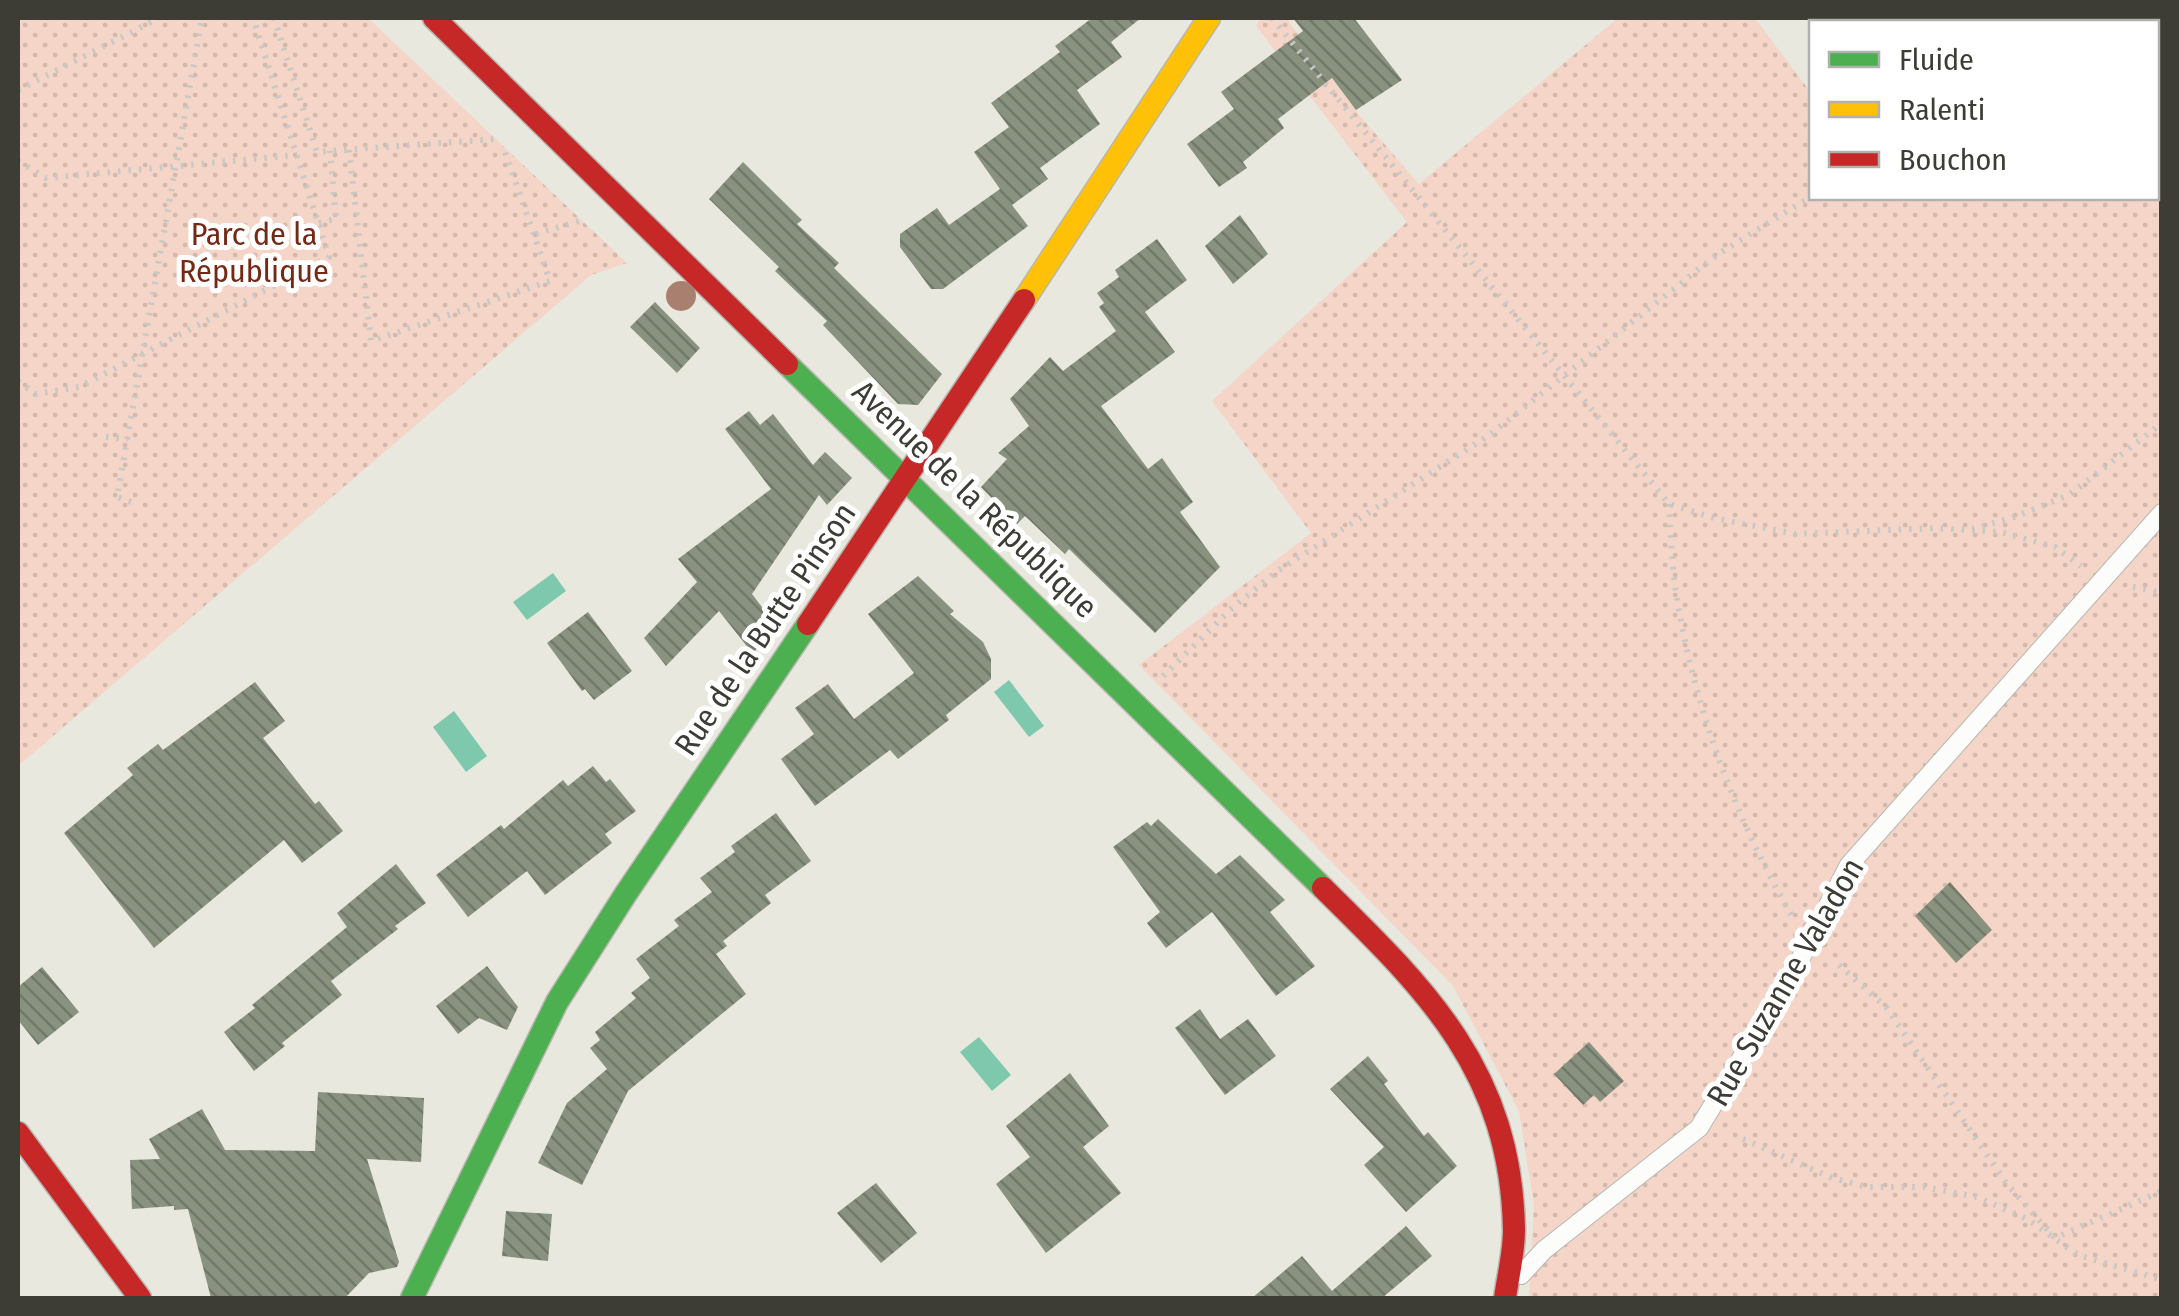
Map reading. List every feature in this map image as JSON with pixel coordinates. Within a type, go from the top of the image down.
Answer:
[{"type":"street","name":"Avenue de la République","points":[[434,18],[907,478],[1420,987],[1459,1038],[1496,1121],[1508,1175],[1514,1234],[1502,1296]]},
{"type":"street","name":"Rue de la Butte Pinson","points":[[412,1298],[557,1002],[1209,18]]},
{"type":"street","points":[[18,1134],[140,1298]]},
{"type":"lane","name":"Rue Suzanne Valadon","points":[[1502,1296],[1544,1250],[1699,1128],[1793,974],[1849,865],[2162,513]]},
{"type":"path","points":[[18,90],[159,18]]},
{"type":"path","points":[[130,502],[117,497],[202,18]]},
{"type":"path","points":[[18,381],[35,394],[78,387],[330,257],[253,18]]},
{"type":"path","points":[[274,18],[317,152],[500,139],[550,281],[371,341],[349,150]]},
{"type":"path","points":[[1272,18],[1668,504],[1677,602],[1698,695],[1736,808],[1766,872],[1808,943]]},
{"type":"path","points":[[319,223],[336,219],[330,151]]},
{"type":"path","points":[[18,161],[46,178],[297,155]]},
{"type":"path","points":[[1136,704],[1230,610],[1276,572],[1488,436],[1718,254],[1809,198]]},
{"type":"path","points":[[536,234],[593,216]]},
{"type":"path","points":[[1966,530],[2012,518],[2069,495],[2162,423]]},
{"type":"path","points":[[106,437],[128,439]]},
{"type":"path","points":[[1668,504],[1795,534],[1936,528],[2001,532],[2056,548],[2100,580],[2162,593]]},
{"type":"path","points":[[1840,965],[1886,1007],[2007,1184],[2055,1238]]},
{"type":"path","points":[[1744,1139],[1830,1177],[1867,1188],[1924,1187],[1977,1197],[2027,1220],[2078,1254],[2162,1280]]},
{"type":"path","points":[[2055,1238],[2162,1190]]},
{"type":"green space","name":"Parc de la République","points":[[18,18],[368,18],[627,263],[591,275],[18,766]]},
{"type":"green space","points":[[1261,18],[1286,18],[1361,117],[1419,184],[1618,18],[1755,18],[1809,90],[1809,200],[2159,200],[2159,20],[2139,20],[2161,18],[2161,1298],[1529,1298],[1534,1205],[1519,1111],[1453,986],[1139,665],[1311,533],[1212,401],[1407,222],[1256,26]]},
{"type":"shaded area","points":[[553,573],[566,591],[527,620],[513,602]]},
{"type":"shaded area","points":[[1009,680],[1044,726],[1029,737],[994,692]]},
{"type":"shaded area","points":[[454,711],[487,756],[466,772],[433,727]]},
{"type":"shaded area","points":[[979,1037],[1011,1075],[992,1091],[960,1052]]},
{"type":"building","points":[[1092,18],[1141,18],[1111,42],[1122,57],[1077,90],[1100,124],[1040,168],[1048,179],[1012,205],[1028,226],[943,289],[931,289],[900,247],[900,234],[937,208],[949,225],[1000,189],[974,152],[1009,127],[991,103],[1060,52],[1055,46]]},
{"type":"building","points":[[1293,18],[1354,18],[1402,80],[1356,110],[1332,78],[1278,119],[1284,128],[1243,162],[1247,168],[1219,187],[1187,144],[1234,109],[1221,92],[1303,31]]},
{"type":"building","points":[[743,162],[802,220],[797,224],[839,263],[834,268],[942,374],[918,405],[898,404],[823,325],[827,321],[775,271],[779,267],[709,199]]},
{"type":"building","points":[[1240,215],[1268,254],[1233,284],[1205,246]]},
{"type":"building","points":[[1157,239],[1187,280],[1145,312],[1175,352],[1101,406],[1148,469],[1162,458],[1193,502],[1180,512],[1220,567],[1155,633],[1069,549],[1065,554],[1025,516],[1017,524],[981,487],[1007,459],[998,453],[1029,426],[1010,399],[1050,357],[1063,371],[1116,331],[1099,307],[1104,303],[1097,293],[1119,277],[1115,270]]},
{"type":"building","points":[[655,302],[700,348],[677,373],[630,327]]},
{"type":"building","points":[[749,411],[760,425],[773,414],[813,465],[825,452],[852,478],[827,505],[819,495],[752,594],[774,623],[753,654],[719,611],[666,666],[644,638],[697,582],[678,559],[771,489],[725,429]]},
{"type":"building","points":[[918,576],[954,611],[950,614],[983,642],[991,659],[991,679],[946,715],[949,720],[898,759],[890,750],[815,806],[781,759],[814,734],[795,708],[828,684],[854,719],[914,673],[868,614]]},
{"type":"building","points":[[588,612],[632,671],[594,700],[585,689],[582,691],[547,643]]},
{"type":"building","points":[[255,682],[285,721],[263,738],[315,804],[319,801],[343,831],[302,863],[284,840],[154,948],[64,833],[133,775],[127,768],[158,744],[163,750]]},
{"type":"building","points":[[593,766],[606,782],[610,779],[636,811],[605,834],[612,843],[545,895],[527,871],[468,917],[436,875],[501,825],[504,829],[563,780],[568,786]]},
{"type":"building","points":[[776,813],[811,861],[765,895],[771,903],[723,941],[727,946],[716,954],[746,994],[628,1091],[582,1185],[538,1163],[567,1103],[607,1069],[590,1048],[600,1040],[595,1032],[636,998],[631,993],[650,978],[636,959],[679,926],[674,920],[712,892],[700,878],[735,852],[731,846]]},
{"type":"building","points":[[1158,819],[1216,874],[1240,855],[1285,900],[1270,912],[1315,966],[1276,996],[1212,912],[1166,948],[1147,923],[1160,912],[1113,847],[1147,822],[1151,826]]},
{"type":"building","points":[[396,864],[426,903],[331,981],[342,995],[254,1071],[224,1032],[347,927],[337,913]]},
{"type":"building","points":[[1950,882],[1992,930],[1956,963],[1915,916]]},
{"type":"building","points":[[487,966],[518,1007],[507,1030],[479,1018],[458,1034],[436,1006]]},
{"type":"building","points":[[42,967],[79,1012],[38,1045],[18,1020],[18,987]]},
{"type":"building","points":[[1200,1009],[1220,1039],[1248,1019],[1276,1056],[1225,1095],[1175,1028]]},
{"type":"building","points":[[1589,1042],[1624,1081],[1600,1102],[1594,1095],[1583,1105],[1554,1074]]},
{"type":"building","points":[[1368,1056],[1424,1136],[1428,1132],[1457,1166],[1406,1212],[1364,1165],[1384,1147],[1330,1089]]},
{"type":"building","points":[[1070,1073],[1109,1126],[1083,1147],[1121,1193],[1046,1253],[996,1184],[1030,1157],[1006,1126]]},
{"type":"building","points":[[318,1092],[424,1098],[421,1162],[367,1159],[399,1262],[397,1267],[369,1273],[345,1298],[211,1298],[188,1209],[132,1209],[130,1160],[160,1159],[149,1139],[202,1109],[225,1150],[315,1151]]},
{"type":"building","points":[[876,1183],[917,1233],[881,1263],[837,1213]]},
{"type":"building","points":[[506,1211],[552,1214],[548,1261],[502,1256]]},
{"type":"building","points":[[1406,1226],[1432,1256],[1382,1298],[1252,1298],[1302,1256],[1332,1291]]},
{"type":"traffic: fast","points":[[787,364],[1323,888]]},
{"type":"traffic: fast","points":[[412,1298],[557,1002],[808,624]]},
{"type":"traffic: slow","points":[[1024,300],[1209,18]]},
{"type":"traffic: jam","points":[[434,18],[787,364]]},
{"type":"traffic: jam","points":[[808,624],[1024,300]]},
{"type":"traffic: jam","points":[[1323,888],[1429,1000],[1457,1038],[1480,1080],[1498,1124],[1509,1174],[1514,1239],[1505,1298]]},
{"type":"traffic: jam","points":[[18,1133],[140,1298]]}]
